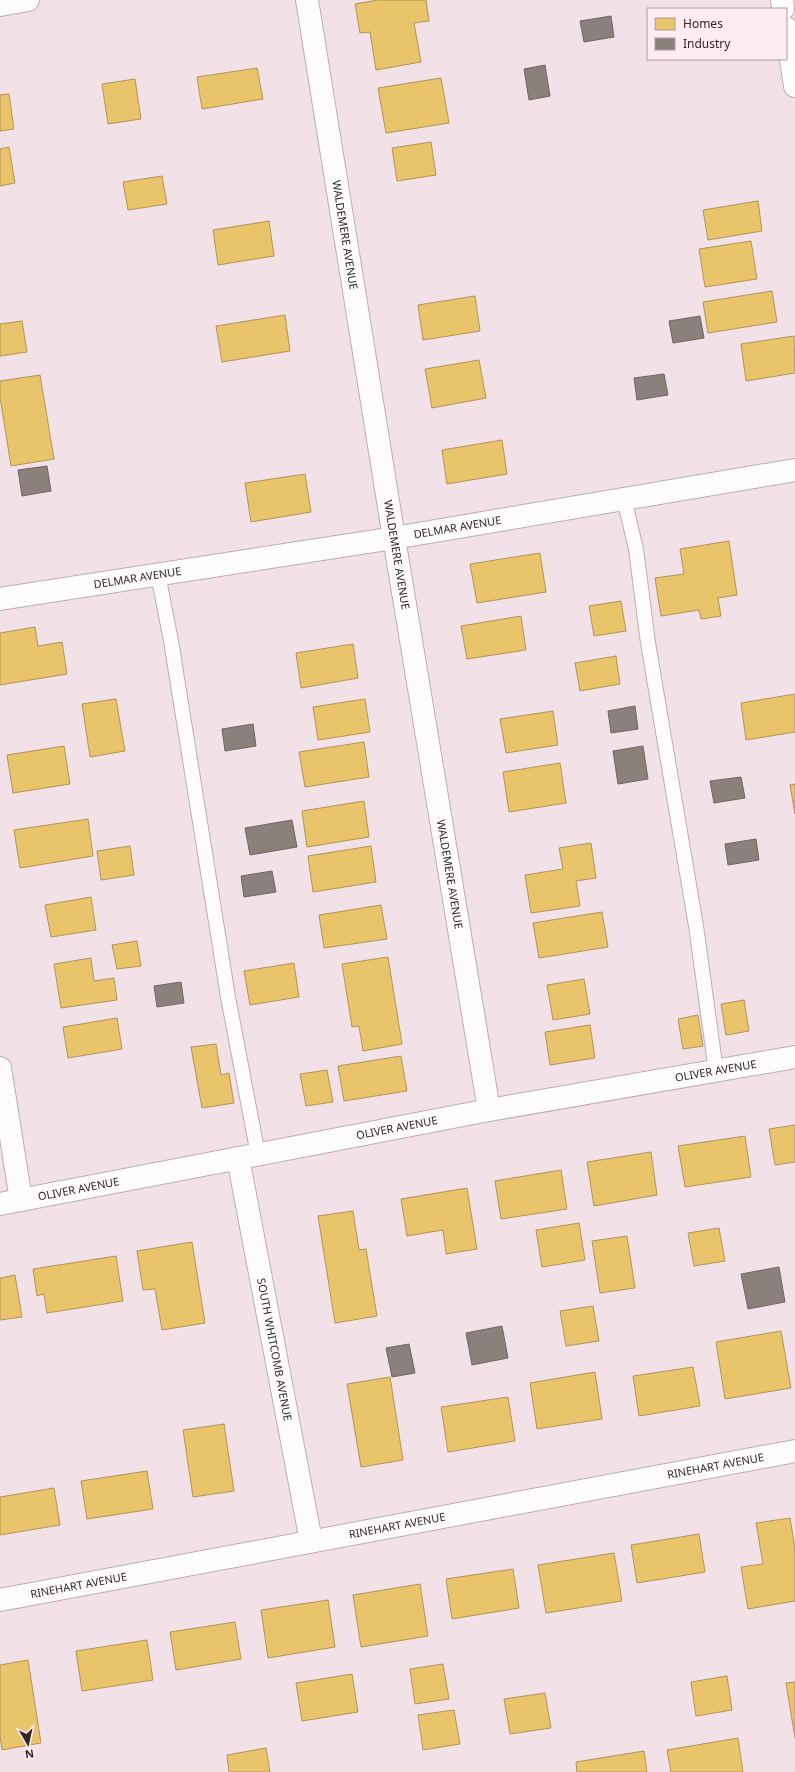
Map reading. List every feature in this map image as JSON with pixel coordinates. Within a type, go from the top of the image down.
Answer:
[{"type":"street","points":[[0,4],[28,0]]},
{"type":"street","name":"WALDEMERE AVENUE","points":[[307,0],[489,1110]]},
{"type":"street","points":[[787,34],[795,86]]},
{"type":"street","name":"DELMAR AVENUE","points":[[0,599],[394,538],[795,470]]},
{"type":"street","name":"OLIVER AVENUE","points":[[0,1204],[489,1110],[795,1057]]},
{"type":"street","points":[[0,1068],[21,1200]]},
{"type":"street","name":"SOUTH WHITCOMB AVENUE","points":[[248,1157],[311,1541]]},
{"type":"street","name":"RINEHART AVENUE","points":[[0,1600],[795,1451]]},
{"type":"lane","points":[[622,499],[627,511],[636,549],[648,643],[696,926],[716,1071]]},
{"type":"lane","points":[[158,574],[171,641],[238,1053],[248,1157]]},
{"type":"building: Homes","points":[[378,0],[426,0],[429,21],[414,23],[421,62],[376,70],[370,32],[360,33],[355,4]]},
{"type":"building: Homes","points":[[257,68],[263,99],[202,109],[197,77]]},
{"type":"building: Homes","points":[[441,78],[449,123],[386,133],[378,88]]},
{"type":"building: Homes","points":[[135,79],[141,119],[108,124],[102,84]]},
{"type":"building: Homes","points":[[9,94],[14,129],[0,131],[0,95]]},
{"type":"building: Homes","points":[[431,142],[436,175],[397,181],[392,148]]},
{"type":"building: Homes","points":[[9,147],[15,183],[0,186],[0,149]]},
{"type":"building: Homes","points":[[162,176],[167,204],[128,210],[123,182]]},
{"type":"building: Homes","points":[[758,201],[762,231],[708,240],[703,210]]},
{"type":"building: Homes","points":[[269,221],[274,256],[218,265],[213,230]]},
{"type":"building: Homes","points":[[751,241],[757,279],[705,287],[699,249]]},
{"type":"building: Homes","points":[[772,291],[777,322],[708,333],[703,302]]},
{"type":"building: Homes","points":[[475,296],[480,331],[423,340],[418,305]]},
{"type":"building: Homes","points":[[285,315],[290,351],[222,362],[216,326]]},
{"type":"building: Homes","points":[[22,321],[27,352],[0,356],[0,324]]},
{"type":"building: Homes","points":[[794,336],[795,373],[746,381],[741,344]]},
{"type":"building: Homes","points":[[479,360],[486,398],[432,408],[425,369]]},
{"type":"building: Homes","points":[[40,375],[54,459],[11,466],[0,397],[0,381]]},
{"type":"building: Homes","points":[[502,440],[507,474],[447,484],[442,450]]},
{"type":"building: Homes","points":[[305,474],[311,512],[251,522],[245,483]]},
{"type":"building: Homes","points":[[729,541],[737,595],[718,598],[721,616],[701,619],[699,610],[661,616],[655,578],[684,574],[680,549]]},
{"type":"building: Homes","points":[[540,553],[546,592],[477,603],[470,564]]},
{"type":"building: Homes","points":[[621,601],[626,631],[594,636],[589,606]]},
{"type":"building: Homes","points":[[521,616],[526,650],[467,659],[461,626]]},
{"type":"building: Homes","points":[[35,627],[38,646],[62,642],[67,674],[0,685],[0,633]]},
{"type":"building: Homes","points":[[353,644],[358,678],[301,688],[296,653]]},
{"type":"building: Homes","points":[[616,656],[620,684],[580,691],[575,663]]},
{"type":"building: Homes","points":[[795,694],[795,732],[746,740],[741,703]]},
{"type":"building: Homes","points":[[116,699],[125,751],[90,757],[82,704]]},
{"type":"building: Homes","points":[[365,699],[370,732],[318,740],[313,707]]},
{"type":"building: Homes","points":[[553,711],[558,745],[506,753],[500,719]]},
{"type":"building: Homes","points":[[364,742],[369,777],[305,787],[299,752]]},
{"type":"building: Homes","points":[[64,746],[70,784],[13,793],[7,755]]},
{"type":"building: Homes","points":[[560,763],[566,803],[509,812],[503,772]]},
{"type":"building: Homes","points":[[795,784],[795,814],[790,785]]},
{"type":"building: Homes","points":[[364,801],[369,837],[307,847],[302,811]]},
{"type":"building: Homes","points":[[88,819],[93,856],[20,868],[14,830]]},
{"type":"building: Homes","points":[[591,843],[596,878],[576,881],[580,906],[531,913],[525,875],[563,869],[559,848]]},
{"type":"building: Homes","points":[[130,846],[134,875],[101,880],[97,851]]},
{"type":"building: Homes","points":[[371,846],[376,882],[313,892],[308,856]]},
{"type":"building: Homes","points":[[91,897],[96,930],[51,937],[45,905]]},
{"type":"building: Homes","points":[[381,905],[387,939],[324,948],[319,915]]},
{"type":"building: Homes","points":[[602,912],[608,947],[539,958],[533,923]]},
{"type":"building: Homes","points":[[137,941],[141,966],[117,969],[112,945]]},
{"type":"building: Homes","points":[[388,957],[402,1044],[363,1051],[359,1026],[352,1027],[342,964]]},
{"type":"building: Homes","points":[[91,958],[94,981],[114,978],[117,1000],[61,1008],[54,964]]},
{"type":"building: Homes","points":[[294,963],[299,997],[250,1005],[244,971]]},
{"type":"building: Homes","points":[[584,979],[590,1014],[553,1020],[547,985]]},
{"type":"building: Homes","points":[[744,1000],[749,1031],[726,1035],[721,1004]]},
{"type":"building: Homes","points":[[698,1015],[703,1046],[683,1049],[678,1019]]},
{"type":"building: Homes","points":[[117,1018],[122,1049],[68,1058],[63,1027]]},
{"type":"building: Homes","points":[[590,1025],[595,1058],[550,1065],[545,1032]]},
{"type":"building: Homes","points":[[216,1044],[221,1075],[229,1073],[234,1103],[202,1108],[191,1047]]},
{"type":"building: Homes","points":[[401,1056],[407,1091],[344,1101],[338,1066]]},
{"type":"building: Homes","points":[[327,1070],[333,1102],[306,1106],[300,1074]]},
{"type":"building: Homes","points":[[795,1125],[795,1162],[775,1165],[769,1129]]},
{"type":"building: Homes","points":[[745,1136],[751,1177],[685,1187],[678,1146]]},
{"type":"building: Homes","points":[[651,1152],[657,1195],[594,1206],[587,1162]]},
{"type":"building: Homes","points":[[561,1170],[567,1209],[501,1219],[495,1181]]},
{"type":"building: Homes","points":[[467,1188],[477,1249],[446,1254],[443,1230],[407,1236],[401,1199]]},
{"type":"building: Homes","points":[[353,1211],[359,1250],[366,1249],[377,1316],[335,1323],[318,1216]]},
{"type":"building: Homes","points":[[579,1223],[585,1260],[542,1267],[536,1230]]},
{"type":"building: Homes","points":[[719,1228],[725,1261],[694,1266],[688,1233]]},
{"type":"building: Homes","points":[[627,1236],[635,1288],[600,1293],[592,1241]]},
{"type":"building: Homes","points":[[192,1242],[205,1323],[162,1330],[155,1289],[143,1290],[137,1251]]},
{"type":"building: Homes","points":[[116,1256],[123,1301],[47,1313],[44,1294],[37,1296],[33,1269]]},
{"type":"building: Homes","points":[[15,1275],[22,1317],[0,1320],[0,1278]]},
{"type":"building: Homes","points":[[593,1306],[599,1341],[566,1346],[560,1311]]},
{"type":"building: Homes","points":[[781,1331],[791,1388],[725,1399],[716,1342]]},
{"type":"building: Homes","points":[[693,1367],[700,1406],[639,1416],[633,1376]]},
{"type":"building: Homes","points":[[595,1372],[602,1419],[537,1429],[530,1383]]},
{"type":"building: Homes","points":[[390,1377],[403,1460],[361,1467],[347,1384]]},
{"type":"building: Homes","points":[[508,1397],[515,1441],[448,1452],[441,1407]]},
{"type":"building: Homes","points":[[224,1424],[234,1491],[193,1497],[183,1430]]},
{"type":"building: Homes","points":[[147,1471],[153,1509],[87,1519],[81,1481]]},
{"type":"building: Homes","points":[[54,1488],[60,1525],[0,1535],[0,1497]]},
{"type":"building: Homes","points":[[790,1518],[795,1548],[795,1601],[748,1609],[741,1567],[763,1564],[756,1523]]},
{"type":"building: Homes","points":[[699,1534],[705,1572],[637,1583],[631,1545]]},
{"type":"building: Homes","points":[[614,1553],[622,1601],[546,1613],[538,1565]]},
{"type":"building: Homes","points":[[513,1569],[519,1608],[452,1619],[446,1579]]},
{"type":"building: Homes","points":[[420,1584],[428,1636],[361,1647],[353,1595]]},
{"type":"building: Homes","points":[[328,1600],[335,1647],[268,1658],[261,1610]]},
{"type":"building: Homes","points":[[235,1622],[241,1659],[176,1670],[170,1632]]},
{"type":"building: Homes","points":[[147,1640],[153,1680],[82,1691],[76,1651]]},
{"type":"building: Homes","points":[[28,1660],[41,1743],[2,1750],[0,1736],[0,1665]]},
{"type":"building: Homes","points":[[443,1664],[449,1699],[415,1704],[410,1669]]},
{"type":"building: Homes","points":[[352,1674],[358,1712],[302,1721],[296,1683]]},
{"type":"building: Homes","points":[[727,1676],[732,1710],[696,1716],[691,1682]]},
{"type":"building: Homes","points":[[795,1682],[795,1738],[786,1683]]},
{"type":"building: Homes","points":[[545,1693],[551,1728],[510,1734],[504,1699]]},
{"type":"building: Homes","points":[[454,1710],[460,1744],[423,1750],[418,1715]]},
{"type":"building: Homes","points":[[738,1738],[743,1772],[671,1772],[667,1750]]},
{"type":"building: Homes","points":[[266,1748],[270,1772],[229,1772],[227,1755]]},
{"type":"building: Homes","points":[[644,1751],[647,1772],[577,1772],[576,1762]]},
{"type":"building: Industry","points":[[611,16],[614,37],[584,42],[580,21]]},
{"type":"building: Industry","points":[[545,65],[550,96],[529,100],[524,69]]},
{"type":"building: Industry","points":[[700,316],[704,338],[673,343],[669,321]]},
{"type":"building: Industry","points":[[664,374],[668,395],[637,400],[634,378]]},
{"type":"building: Industry","points":[[47,466],[51,491],[22,496],[18,470]]},
{"type":"building: Industry","points":[[635,706],[638,729],[611,733],[608,711]]},
{"type":"building: Industry","points":[[253,724],[256,746],[225,751],[222,729]]},
{"type":"building: Industry","points":[[643,746],[648,779],[618,784],[613,751]]},
{"type":"building: Industry","points":[[741,777],[745,798],[714,803],[710,781]]},
{"type":"building: Industry","points":[[292,820],[297,847],[250,855],[245,828]]},
{"type":"building: Industry","points":[[756,839],[759,860],[728,865],[725,844]]},
{"type":"building: Industry","points":[[272,871],[276,892],[244,897],[241,876]]},
{"type":"building: Industry","points":[[181,982],[184,1003],[157,1007],[154,986]]},
{"type":"building: Industry","points":[[779,1267],[785,1302],[748,1309],[741,1274]]},
{"type":"building: Industry","points":[[502,1326],[508,1358],[472,1365],[466,1333]]},
{"type":"building: Industry","points":[[409,1344],[415,1373],[392,1377],[386,1348]]}]
